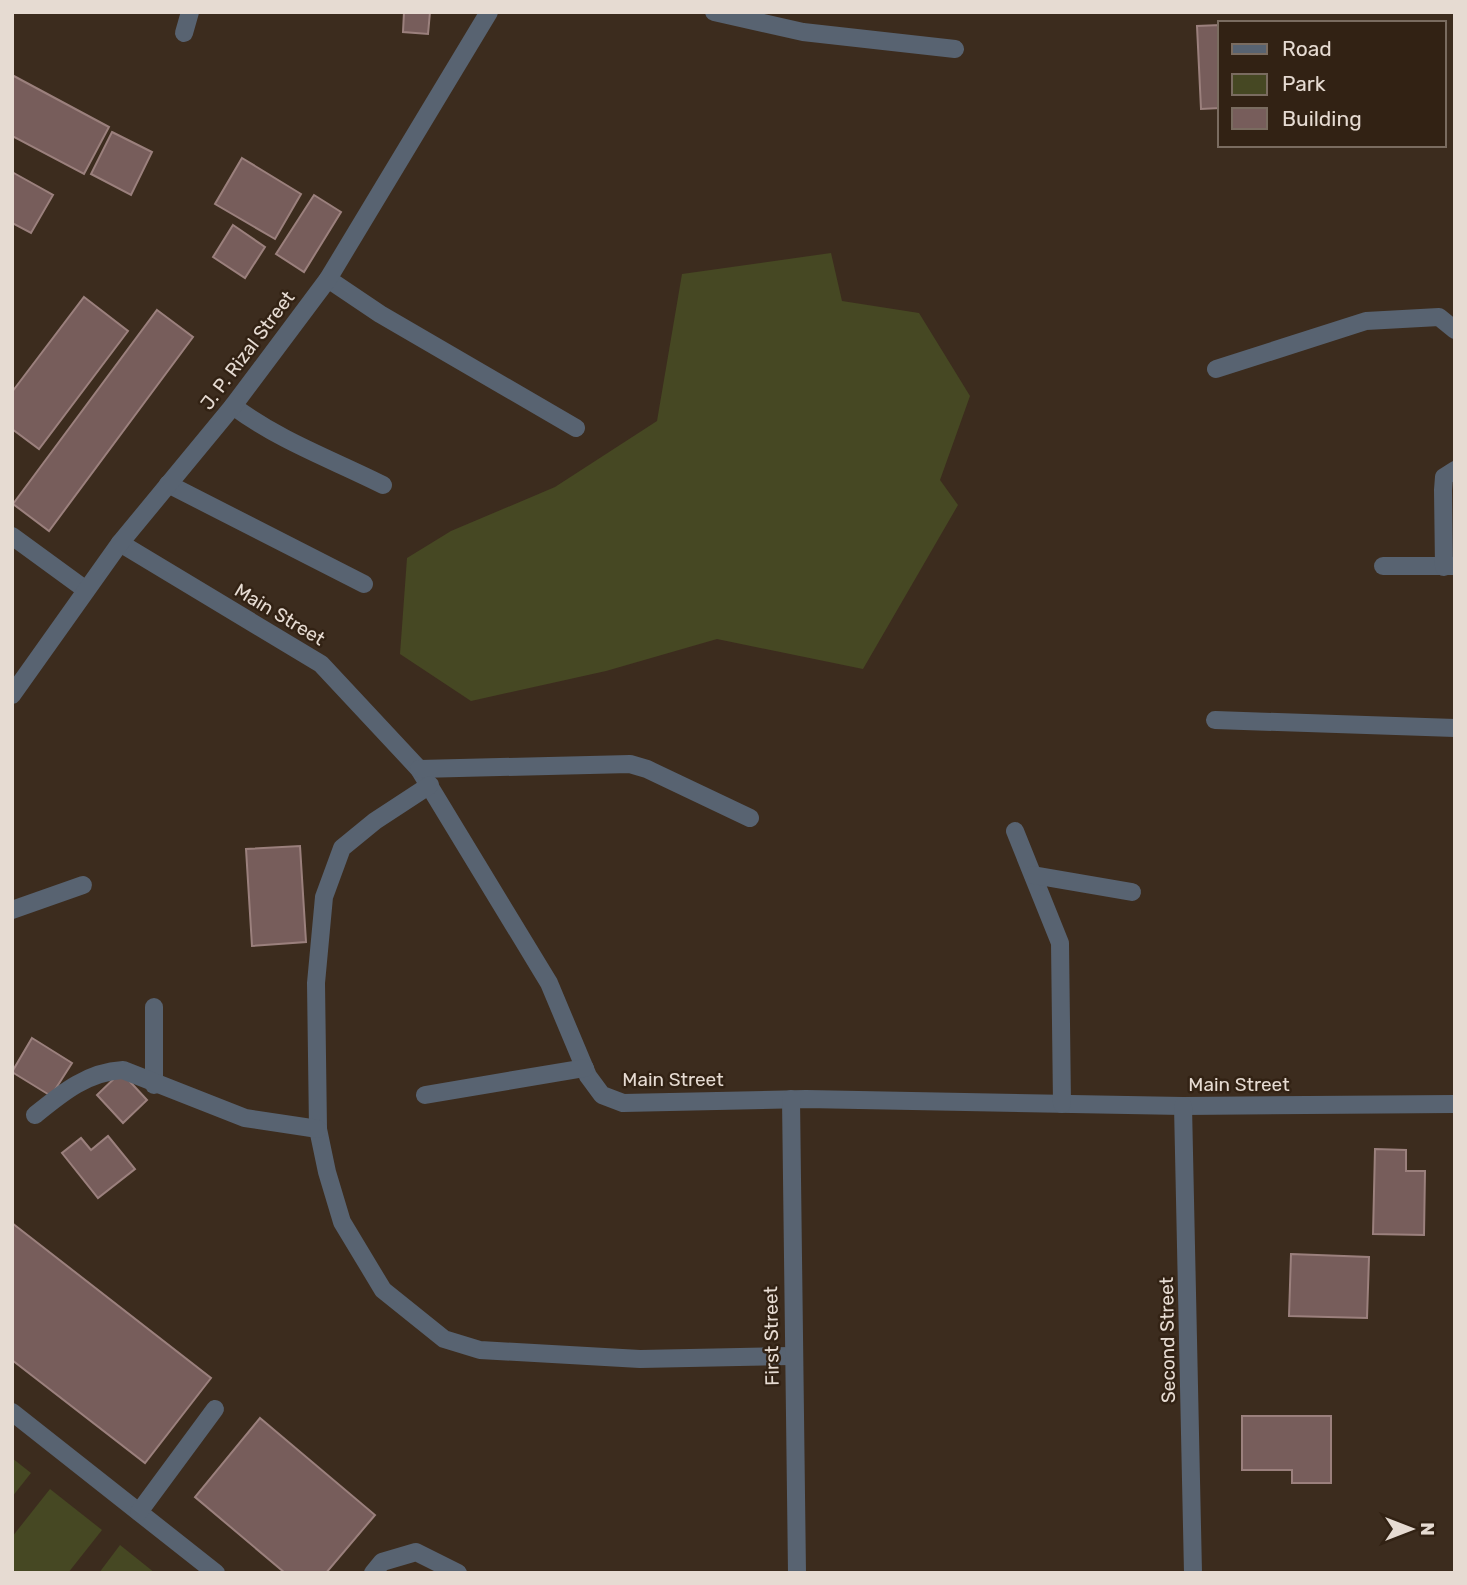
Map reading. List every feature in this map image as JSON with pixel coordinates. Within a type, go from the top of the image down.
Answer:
[{"type":"street","points":[[184,33],[190,12]]},
{"type":"street","name":"J. P. Rizal Street","points":[[12,695],[120,543],[233,406],[328,279],[489,12]]},
{"type":"street","points":[[715,12],[803,32],[955,49]]},
{"type":"street","points":[[328,279],[380,314],[576,428]]},
{"type":"street","points":[[1216,369],[1366,321],[1439,317],[1455,330]]},
{"type":"street","points":[[233,406],[262,428],[306,452],[339,463],[383,485]]},
{"type":"street","points":[[1383,566],[1449,567],[1443,490],[1444,477],[1455,470]]},
{"type":"street","points":[[168,484],[364,584]]},
{"type":"street","points":[[12,536],[86,590]]},
{"type":"street","name":"Main Street","points":[[120,543],[321,664],[419,769],[549,983],[585,1068],[602,1095],[623,1103],[791,1099],[1183,1106],[1455,1104]]},
{"type":"street","points":[[1215,720],[1455,728]]},
{"type":"street","points":[[419,769],[630,764],[647,769],[750,818]]},
{"type":"street","points":[[430,785],[352,837],[335,861],[324,897],[316,983],[318,1129],[342,1222],[383,1290],[444,1339],[480,1350],[640,1359],[792,1356]]},
{"type":"street","points":[[1015,831],[1060,943],[1062,1104]]},
{"type":"street","points":[[1033,875],[1132,892]]},
{"type":"street","points":[[12,911],[83,885]]},
{"type":"street","points":[[154,1007],[154,1085]]},
{"type":"street","points":[[425,1095],[585,1068]]},
{"type":"street","points":[[34,1115],[68,1088],[102,1071],[122,1070],[154,1085],[245,1118],[318,1129]]},
{"type":"street","name":"First Street","points":[[791,1099],[792,1356],[797,1573]]},
{"type":"street","name":"Second Street","points":[[1183,1106],[1193,1573]]},
{"type":"street","points":[[139,1512],[215,1409]]},
{"type":"street","points":[[12,1412],[216,1573]]},
{"type":"street","points":[[373,1573],[382,1562],[416,1552],[458,1573]]},
{"type":"green space","points":[[831,253],[842,301],[919,313],[970,396],[940,480],[958,505],[863,669],[717,639],[606,671],[471,701],[400,654],[407,558],[451,531],[555,487],[657,421],[682,274]]},
{"type":"green space","points":[[12,1458],[31,1473],[12,1497]]},
{"type":"green space","points":[[50,1489],[102,1530],[68,1573],[12,1573],[12,1537]]},
{"type":"green space","points":[[120,1545],[155,1573],[99,1573]]},
{"type":"building","points":[[404,12],[430,12],[428,34],[403,32]]},
{"type":"building","points":[[1218,25],[1218,108],[1201,109],[1197,26]]},
{"type":"building","points":[[12,75],[109,127],[84,174],[12,136]]},
{"type":"building","points":[[112,132],[152,152],[131,195],[91,174]]},
{"type":"building","points":[[242,158],[301,194],[275,239],[215,204]]},
{"type":"building","points":[[12,172],[53,195],[31,233],[12,223]]},
{"type":"building","points":[[314,195],[341,212],[304,272],[276,254]]},
{"type":"building","points":[[233,225],[265,247],[245,278],[213,257]]},
{"type":"building","points":[[84,297],[128,331],[39,449],[12,429],[12,392]]},
{"type":"building","points":[[157,310],[193,337],[49,531],[13,504]]},
{"type":"building","points":[[300,846],[306,942],[252,946],[246,849]]},
{"type":"building","points":[[32,1038],[72,1063],[51,1096],[12,1072]]},
{"type":"building","points":[[121,1072],[147,1100],[123,1123],[97,1095]]},
{"type":"building","points":[[108,1136],[135,1169],[98,1198],[62,1153],[81,1138],[91,1150]]},
{"type":"building","points":[[1375,1149],[1406,1150],[1406,1171],[1425,1171],[1424,1235],[1373,1234]]},
{"type":"building","points":[[12,1223],[211,1378],[145,1463],[12,1360]]},
{"type":"building","points":[[1291,1254],[1369,1257],[1367,1318],[1289,1316]]},
{"type":"building","points":[[1242,1416],[1331,1416],[1331,1483],[1292,1483],[1292,1470],[1242,1470]]},
{"type":"building","points":[[260,1418],[375,1515],[326,1573],[285,1573],[195,1497]]}]
